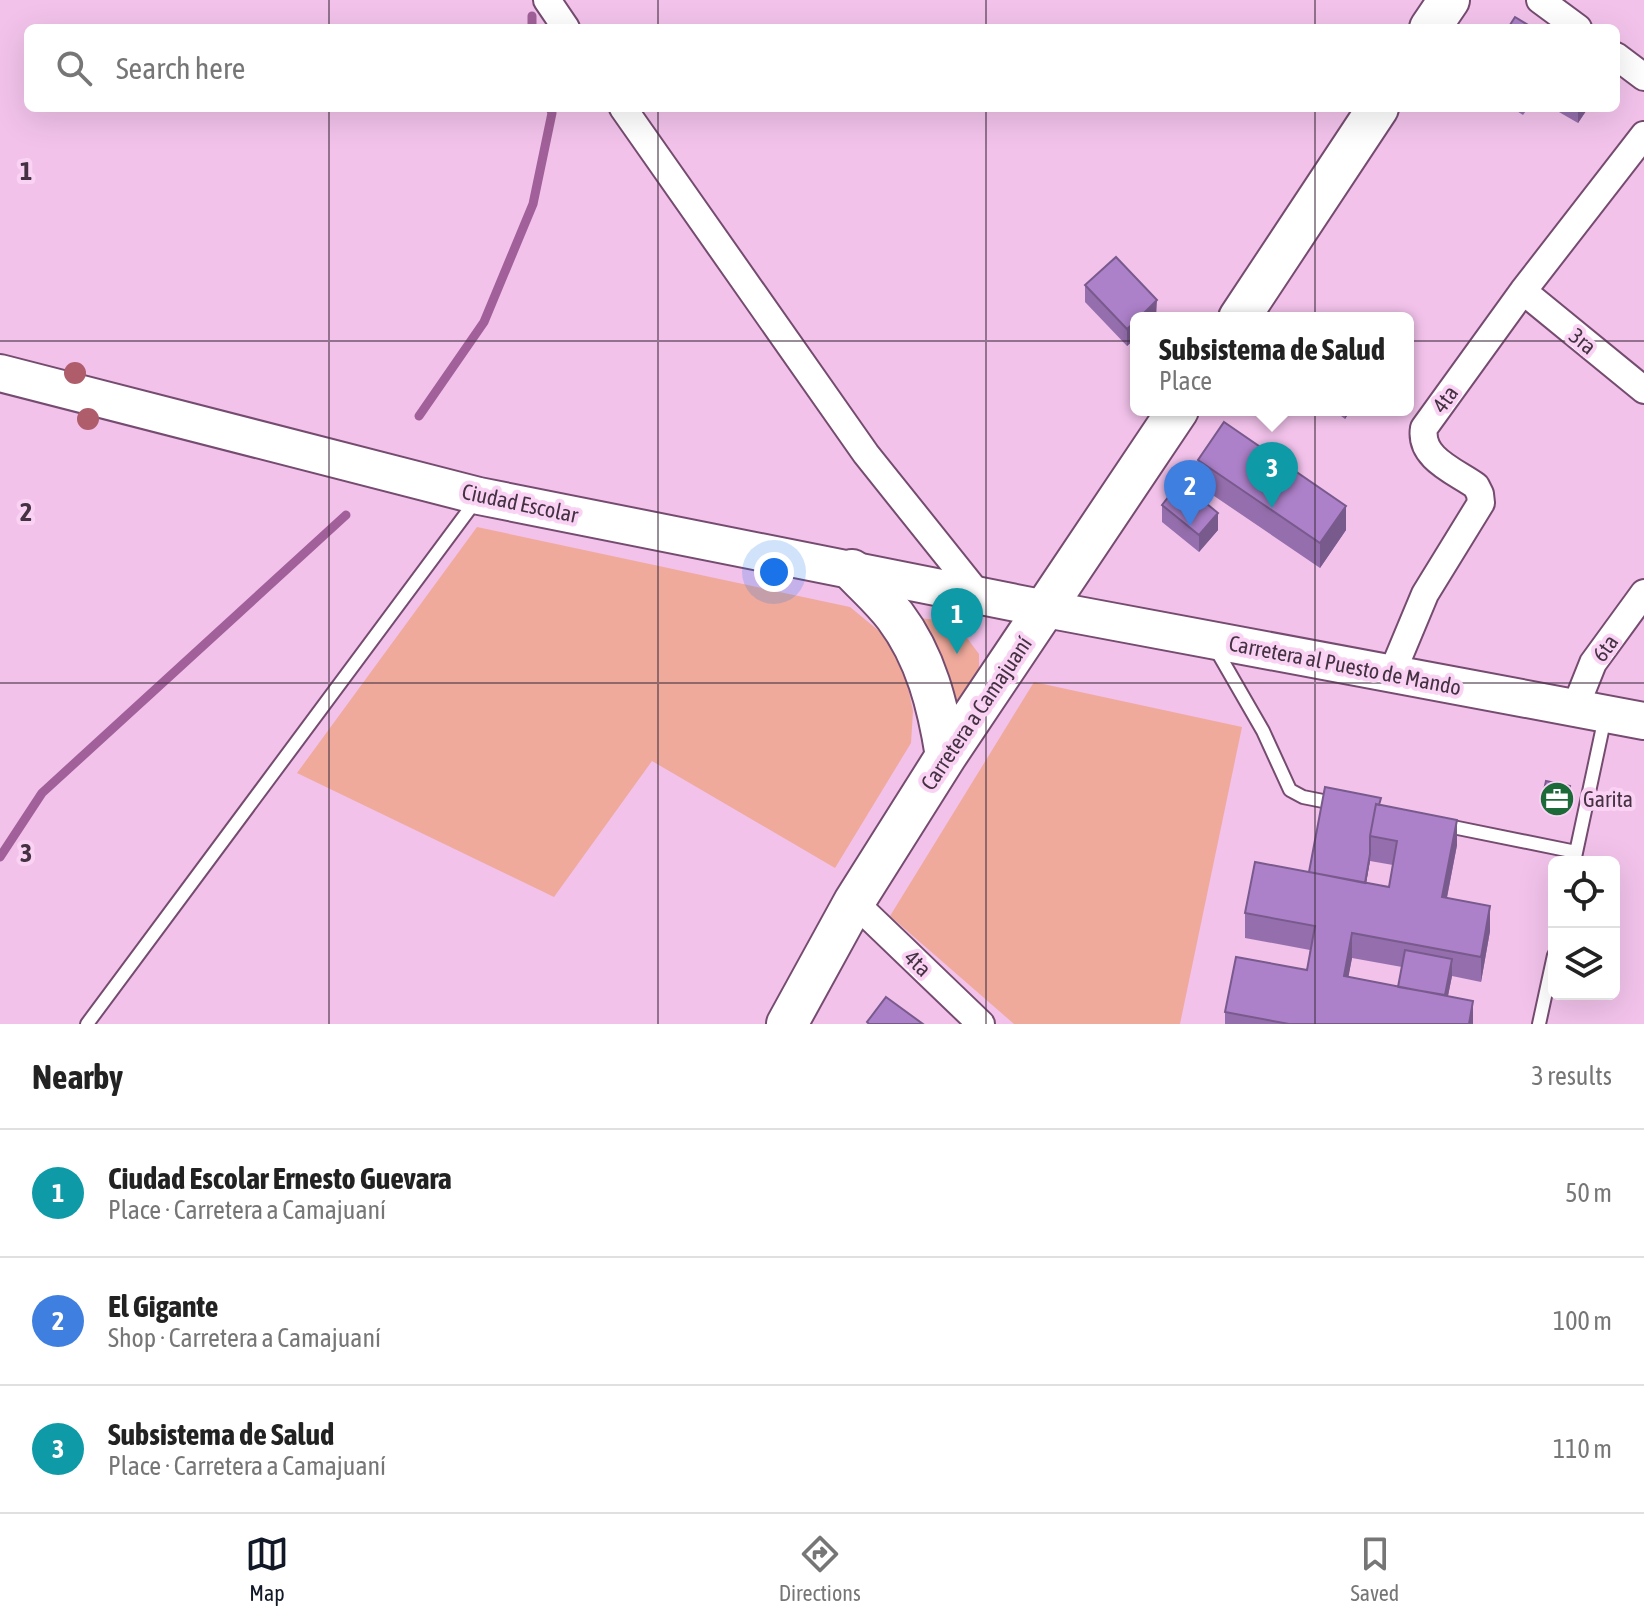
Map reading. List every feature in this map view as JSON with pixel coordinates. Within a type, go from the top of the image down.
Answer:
[{"type":"main road","points":[[1433,24],[1449,0]]},
{"type":"main road","points":[[1243,312],[1375,112]]},
{"type":"main road","name":"Carretera a Camajuaní","points":[[787,1024],[854,902],[946,756],[1174,416]]},
{"type":"main road","points":[[852,570],[895,616],[922,661],[938,708],[946,756]]},
{"type":"street","points":[[547,0],[563,24]]},
{"type":"street","points":[[1540,0],[1573,24]]},
{"type":"street","points":[[626,112],[866,454],[978,594]]},
{"type":"street","name":"4ta","points":[[1392,673],[1425,594],[1481,503],[1476,486],[1426,451],[1422,440],[1424,428],[1523,291],[1644,135]]},
{"type":"street","name":"3ra","points":[[1523,291],[1644,390]]},
{"type":"street","name":"Ciudad Escolar","points":[[0,373],[479,496],[1046,609]]},
{"type":"street","name":"6ta","points":[[1591,711],[1593,663],[1644,593]]},
{"type":"street","name":"Carretera al Puesto de Mando","points":[[1046,609],[1644,721]]},
{"type":"street","name":"4ta","points":[[854,902],[981,1024]]},
{"type":"lane","points":[[87,1024],[479,496]]},
{"type":"lane","points":[[1211,640],[1263,731],[1290,790],[1303,797],[1348,806]]},
{"type":"lane","points":[[1575,856],[1591,711]]},
{"type":"lane","points":[[1424,821],[1571,856]]},
{"type":"lane","points":[[1539,1024],[1548,983]]},
{"type":"shaded area","points":[[477,527],[850,607],[884,635],[903,663],[913,711],[911,743],[835,868],[652,761],[554,897],[297,773]]},
{"type":"shaded area","points":[[913,617],[943,621],[967,638],[979,654],[979,677],[955,707]]},
{"type":"shaded area","points":[[1034,682],[1242,727],[1180,1024],[1014,1024],[890,916]]},
{"type":"building","points":[[1515,17],[1526,24],[1511,24]]},
{"type":"building","points":[[1116,257],[1157,300],[1145,312],[1130,312],[1130,326],[1127,329],[1085,285]]},
{"type":"building","points":[[1224,422],[1346,506],[1320,543],[1198,460]]},
{"type":"building","points":[[1180,482],[1218,513],[1199,535],[1162,505]]},
{"type":"building","points":[[1546,781],[1570,786],[1567,800],[1543,795]]},
{"type":"building","points":[[1325,787],[1381,798],[1379,805],[1376,804],[1365,883],[1309,872]]},
{"type":"building","points":[[1376,804],[1457,820],[1442,897],[1490,906],[1481,957],[1352,933],[1344,976],[1473,1001],[1469,1024],[1289,1024],[1225,1012],[1236,957],[1307,970],[1315,926],[1245,913],[1255,862],[1389,887],[1397,841],[1370,836]]},
{"type":"building","points":[[1405,950],[1452,959],[1445,995],[1398,987]]},
{"type":"building","points":[[886,997],[923,1024],[869,1024],[867,1022]]},
{"type":"waterway","points":[[532,16],[532,24]]},
{"type":"waterway","points":[[419,416],[484,322],[533,204],[552,112]]},
{"type":"waterway","points":[[0,857],[42,793],[346,515]]},
{"type":"place","name":"Subsistema de Salud","points":[[1272,508]]},
{"type":"place","name":"El Gigante","points":[[1190,526]]},
{"type":"place","name":"Ciudad Escolar Ernesto Guevara","points":[[957,654]]},
{"type":"place","name":"Garita","points":[[1557,799]]}]
